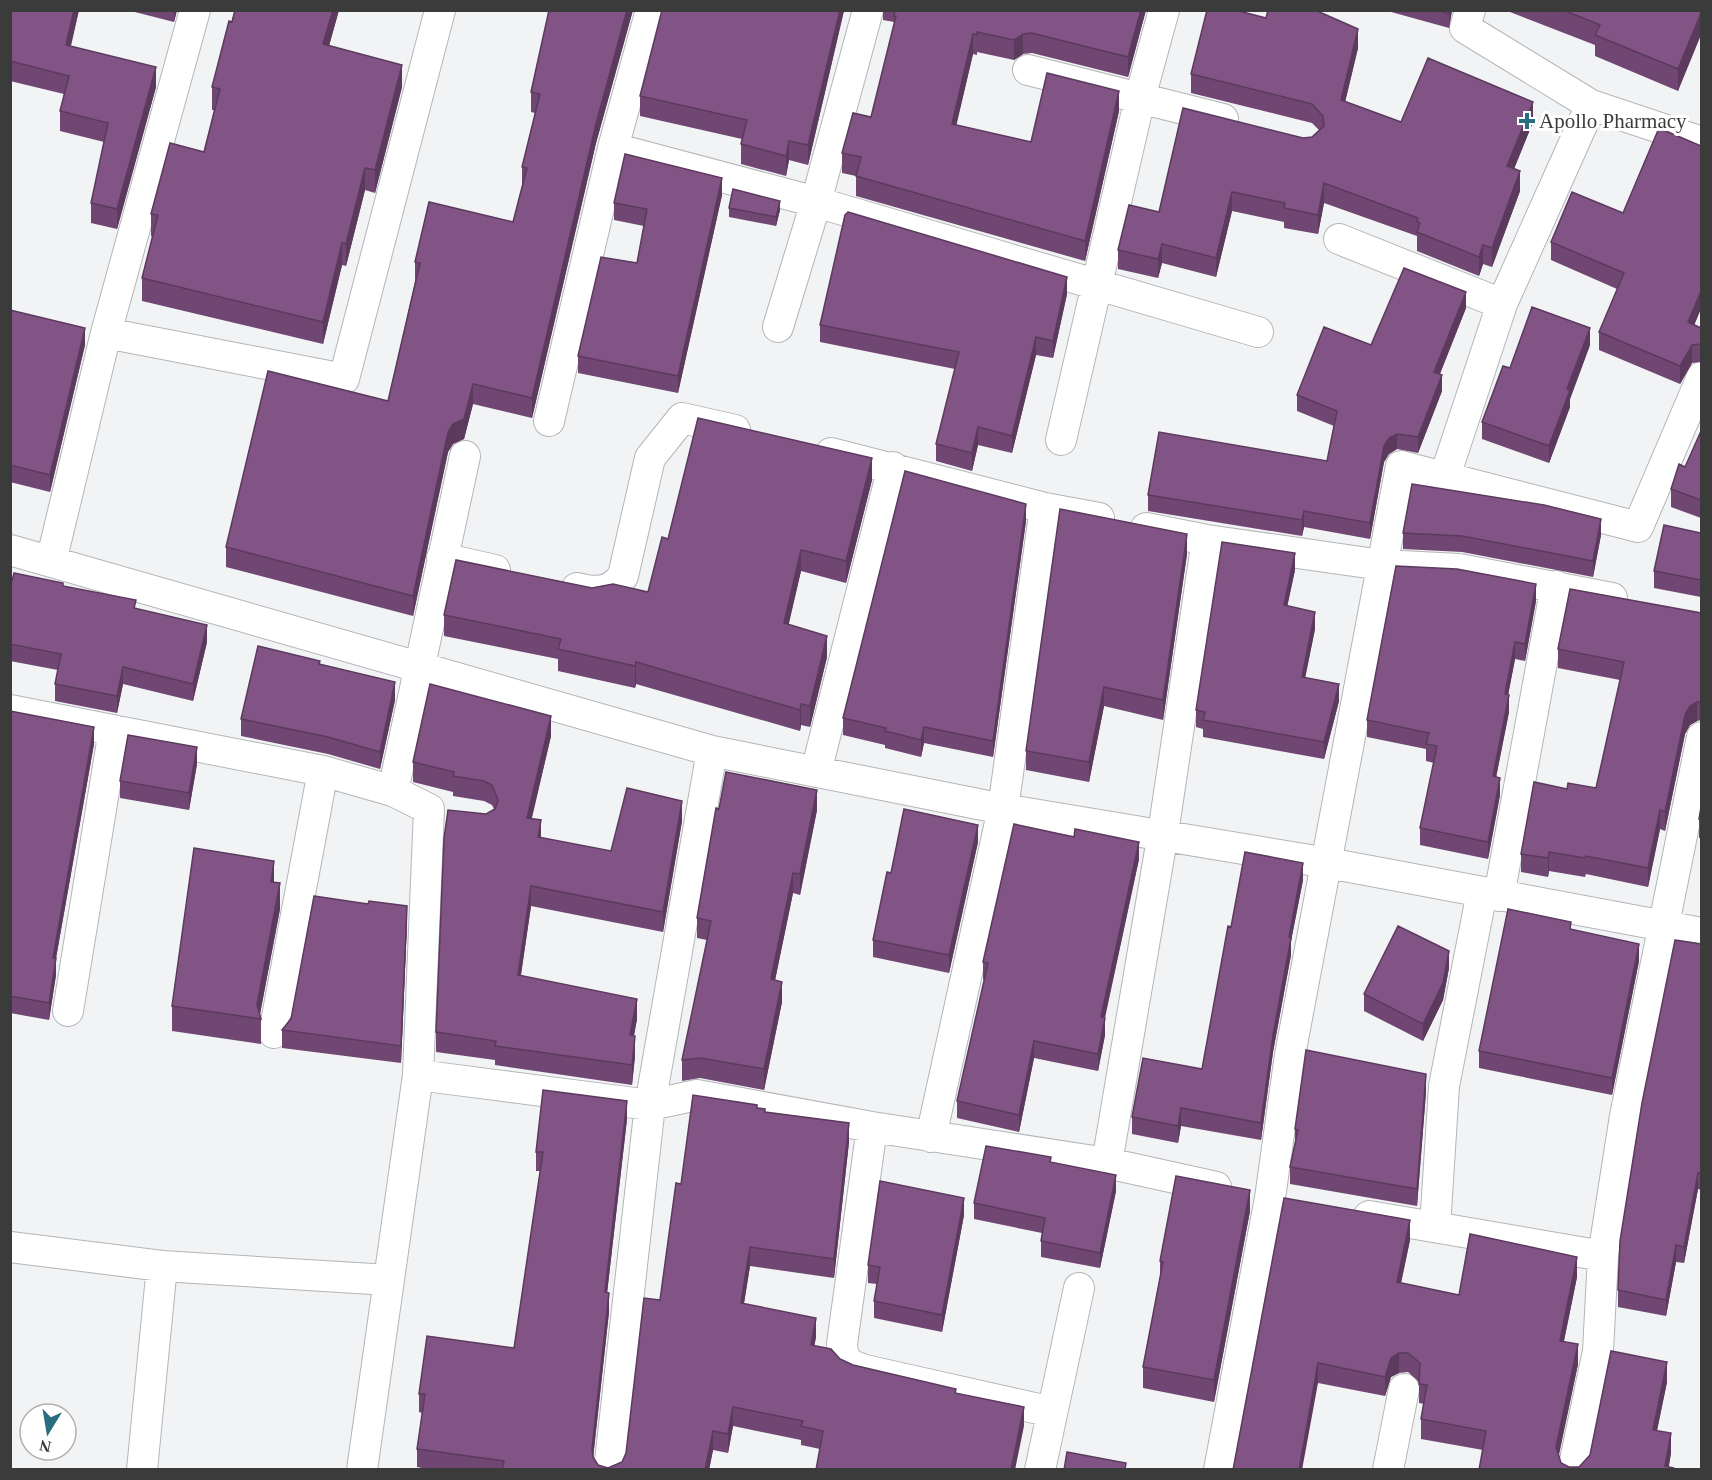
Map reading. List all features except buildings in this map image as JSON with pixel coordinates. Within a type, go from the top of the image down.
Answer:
[{"type":"street","points":[[51,562],[106,333],[195,10]]},
{"type":"street","points":[[106,333],[344,378],[440,10]]},
{"type":"street","points":[[549,421],[613,148],[651,10]]},
{"type":"street","points":[[778,327],[816,202],[868,10]]},
{"type":"street","points":[[1061,440],[1140,98],[1164,10]]},
{"type":"street","points":[[1470,10],[1465,28],[1591,105],[1701,141]]},
{"type":"street","points":[[1028,70],[1252,126]]},
{"type":"street","points":[[1444,479],[1502,304],[1591,105]]},
{"type":"street","points":[[613,148],[816,202],[1258,332]]},
{"type":"street","points":[[1339,239],[1502,304]]},
{"type":"street","points":[[1219,1470],[1282,1200],[1290,1055],[1401,466],[1444,479],[1638,527],[1701,377]]},
{"type":"street","points":[[552,583],[596,593],[615,586],[623,576],[650,458],[682,418],[764,437]]},
{"type":"street","points":[[799,445],[893,467],[1045,508],[1207,540],[1382,566],[1458,569],[1644,604]]},
{"type":"street","points":[[393,791],[465,456]]},
{"type":"street","points":[[816,772],[893,467]]},
{"type":"street","points":[[931,1137],[1003,809],[1045,508]]},
{"type":"street","points":[[1107,1163],[1163,833],[1207,540]]},
{"type":"street","points":[[10,550],[712,751],[1003,809],[1163,833],[1328,862],[1490,894],[1665,924],[1701,933]]},
{"type":"street","points":[[442,558],[519,575]]},
{"type":"street","points":[[1435,1227],[1444,1086],[1490,894],[1556,586]]},
{"type":"street","points":[[10,710],[323,771],[393,791],[429,809],[460,815]]},
{"type":"street","points":[[68,1011],[114,730]]},
{"type":"street","points":[[1573,1470],[1598,1351],[1603,1256],[1624,1116],[1665,924],[1701,737]]},
{"type":"street","points":[[609,1470],[650,1105],[712,751]]},
{"type":"street","points":[[273,1033],[323,771]]},
{"type":"street","points":[[362,1470],[418,1075],[429,809]]},
{"type":"street","points":[[418,1075],[650,1105],[697,1095],[931,1137],[1107,1163],[1282,1200]]},
{"type":"street","points":[[872,1127],[842,1344],[843,1357],[850,1366],[865,1370],[1052,1412]]},
{"type":"street","points":[[1341,1211],[1603,1256]]},
{"type":"street","points":[[10,1247],[162,1266],[389,1280]]},
{"type":"street","points":[[142,1470],[162,1266]]},
{"type":"street","points":[[1040,1470],[1079,1288]]},
{"type":"street","points":[[1388,1470],[1404,1389]]},
{"type":"place","name":"Apollo Pharmacy","points":[[1527,121]]}]
